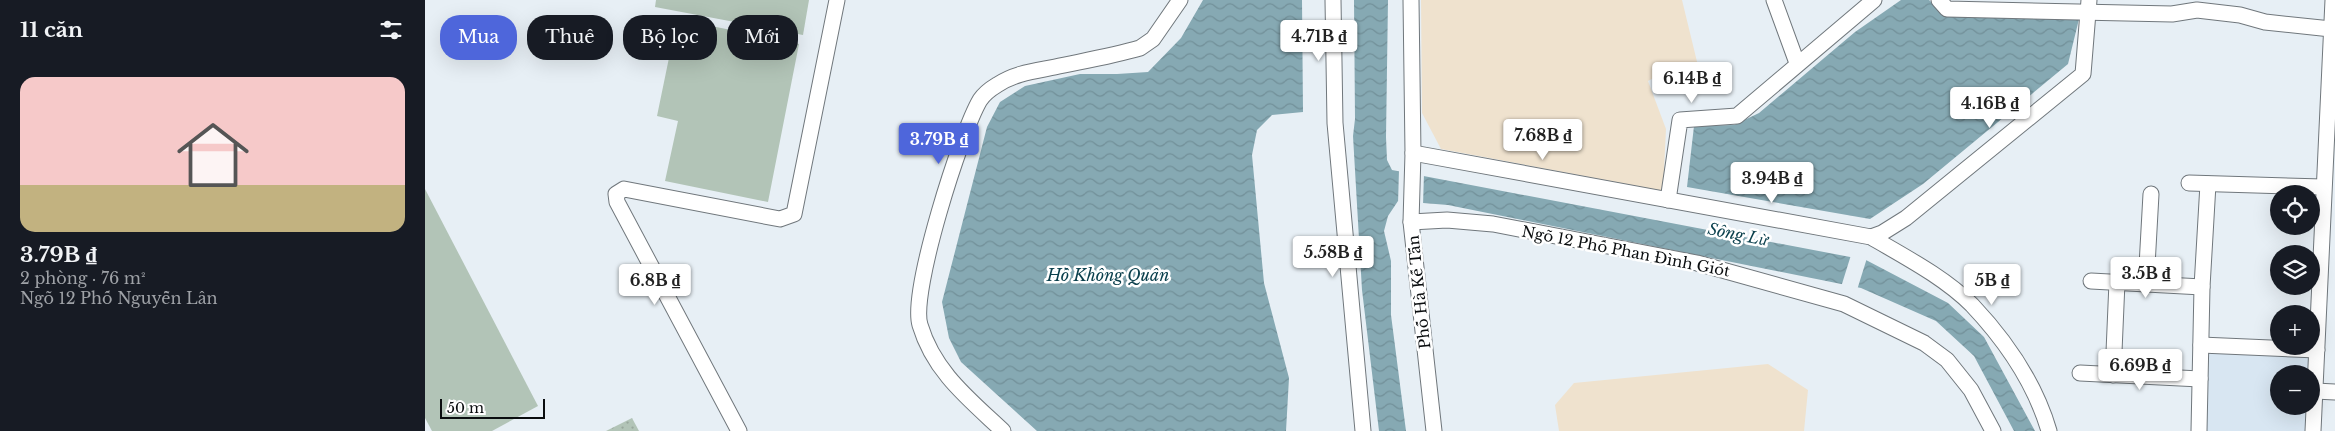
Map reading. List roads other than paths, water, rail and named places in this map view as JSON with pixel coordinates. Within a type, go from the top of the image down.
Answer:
[{"type":"street","points":[[739,431],[617,202],[616,194],[624,189],[780,219],[794,214],[837,0]]},
{"type":"street","points":[[1003,431],[947,377],[930,353],[919,323],[919,295],[924,269],[966,129],[981,98],[997,84],[1017,74],[1140,48],[1153,39],[1180,0]]},
{"type":"street","points":[[1333,0],[1335,123],[1363,431]]},
{"type":"street","name":"Phố Hà Kế Tấn","points":[[1411,0],[1413,153],[1410,204],[1411,222],[1435,431]]},
{"type":"street","points":[[1774,0],[1797,63]]},
{"type":"street","points":[[1668,200],[1680,120],[1737,116],[1797,63],[1874,0]]},
{"type":"street","points":[[1943,5],[1967,0]]},
{"type":"street","points":[[2319,305],[2333,0]]},
{"type":"street","points":[[1943,5],[2089,6],[2172,14],[2227,7],[2256,25],[2265,22],[2331,29]]},
{"type":"street","points":[[1871,237],[1906,218],[2083,74],[2089,6]]},
{"type":"street","points":[[1413,153],[1871,237],[1928,271],[1971,304],[2009,350],[2021,368],[2036,396],[2049,431]]},
{"type":"street","points":[[2189,183],[2323,187]]},
{"type":"street","points":[[2199,431],[2208,184]]},
{"type":"street","points":[[2146,284],[2151,194]]},
{"type":"street","name":"Ngõ 12 Phố Phan Đình Giót","points":[[1411,222],[1447,220],[1493,224],[1697,263],[1844,304],[1924,343],[1947,360],[1971,390],[1993,431]]},
{"type":"street","points":[[2091,281],[2203,286]]},
{"type":"street","points":[[2113,375],[2117,282]]},
{"type":"street","points":[[2201,345],[2270,348]]},
{"type":"street","points":[[2080,373],[2200,379]]},
{"type":"street","points":[[2320,390],[2335,392]]},
{"type":"street","points":[[2313,431],[2314,415]]},
{"type":"water","name":"Hồ Không Quân","points":[[1203,0],[1302,0],[1303,112],[1272,115],[1257,130],[1252,155],[1264,283],[1289,378],[1286,431],[1037,431],[961,362],[949,338],[942,302],[987,127],[1000,102],[1025,86],[1080,74],[1148,72],[1181,38]]},
{"type":"water","points":[[1354,0],[1388,0],[1386,137],[1387,160],[1392,170],[1866,260],[1948,303],[1984,337],[2035,431],[2014,431],[1974,356],[1936,321],[1861,288],[1448,205],[1398,201],[1388,216],[1384,231],[1391,261],[1391,315],[1406,431],[1379,431],[1362,290],[1353,136],[1355,119]]},
{"type":"water","points":[[1901,0],[1929,0],[1944,14],[2079,19],[2068,64],[1923,184],[1870,219],[1687,187],[1694,126],[1734,125],[1759,113],[1855,32]]},
{"type":"waterway","points":[[1302,40],[1316,40]]},
{"type":"water label","name":"Sông Lừ","points":[[1738,234]]}]
